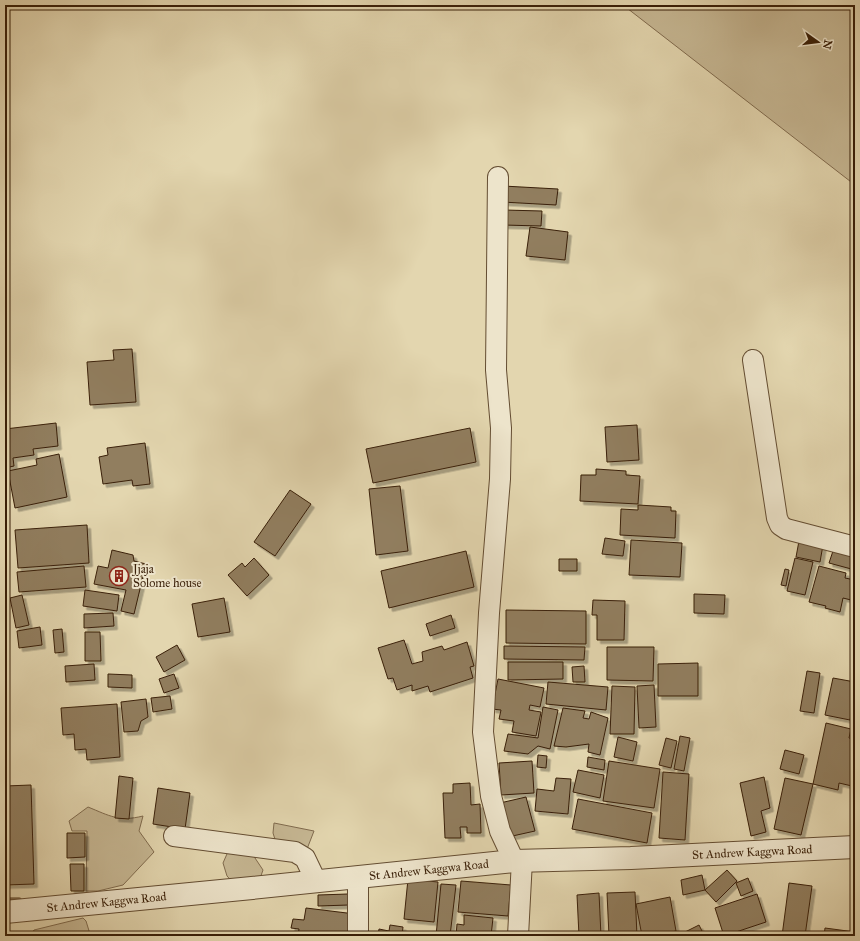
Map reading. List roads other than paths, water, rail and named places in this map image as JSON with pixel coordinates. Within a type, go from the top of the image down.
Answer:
[{"type":"street","points":[[498,177],[496,370],[501,428],[500,479],[489,613],[483,732],[491,796],[500,831],[518,860],[518,936]]},
{"type":"street","points":[[752,360],[777,518],[780,525],[786,529],[855,547]]},
{"type":"street","points":[[174,836],[295,852],[305,858],[316,881]]},
{"type":"street","name":"St Andrew Kaggwa Road","points":[[5,912],[518,860],[639,858],[855,847]]},
{"type":"street","points":[[358,877],[358,936]]},
{"type":"waterway","points":[[5,900],[19,900]]},
{"type":"place","name":"Jjaja Solome house","points":[[119,576]]}]
